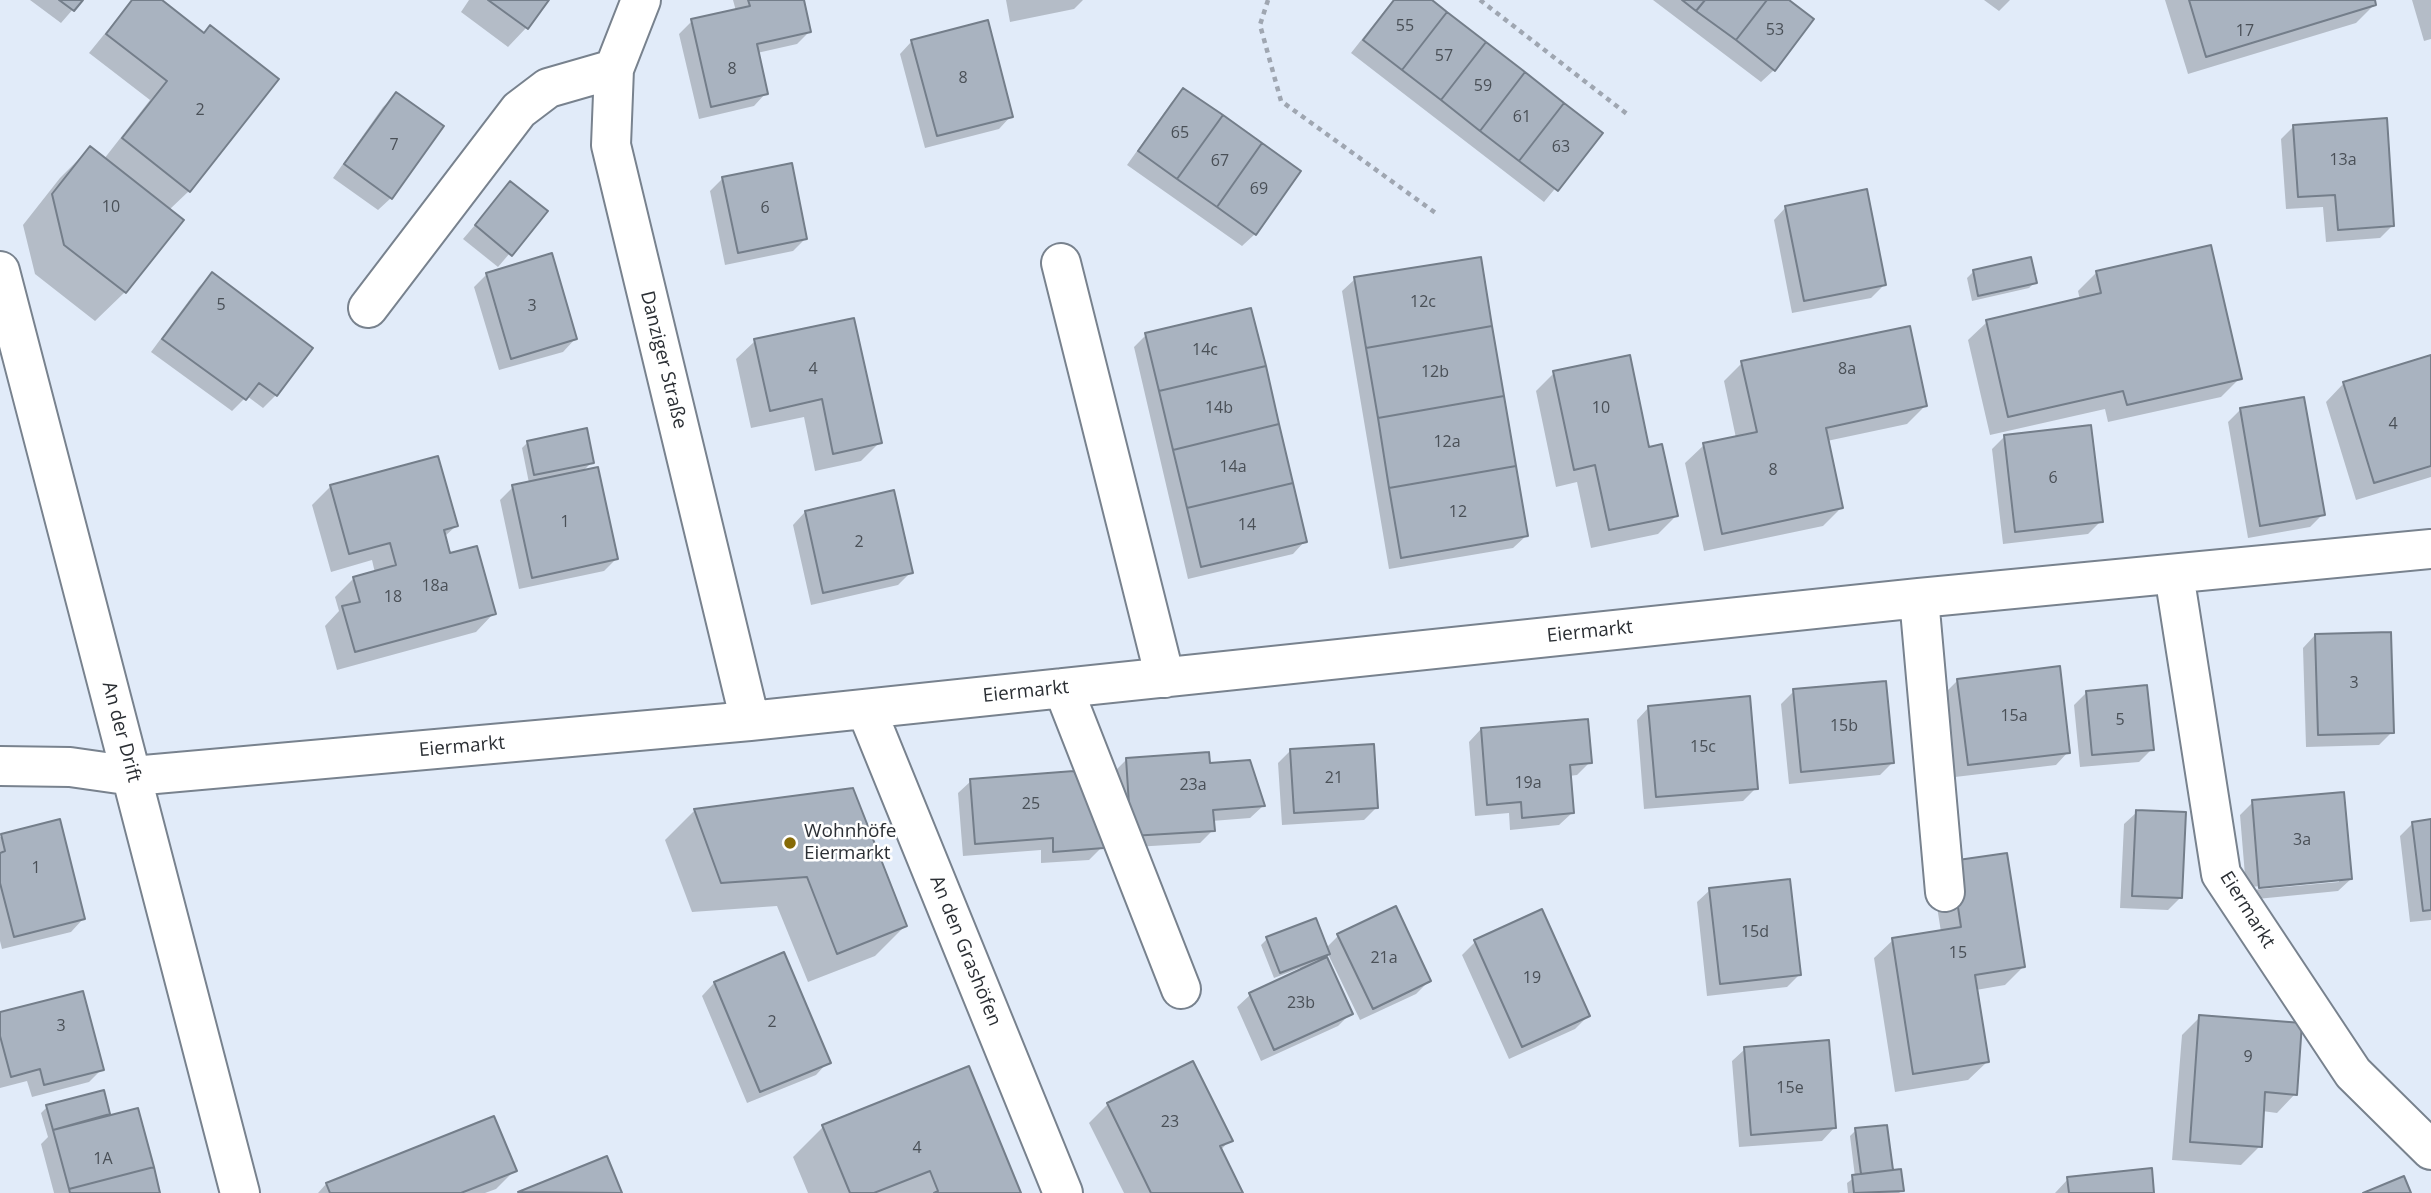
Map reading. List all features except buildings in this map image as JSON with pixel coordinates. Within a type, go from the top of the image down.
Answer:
[{"type":"street","name":"Danziger Straße","points":[[641,0],[614,69],[611,145],[750,721]]},
{"type":"street","points":[[368,308],[519,110],[548,88],[614,69]]},
{"type":"street","points":[[1061,263],[1165,678]]},
{"type":"street","name":"An der Drift","points":[[0,271],[240,1193]]},
{"type":"street","name":"Eiermarkt","points":[[0,766],[70,767],[133,776],[750,721],[1919,598],[2431,549]]},
{"type":"street","name":"Eiermarkt","points":[[2174,574],[2221,874],[2353,1073],[2431,1150]]},
{"type":"street","points":[[1919,598],[1945,892]]},
{"type":"street","points":[[1063,688],[1181,989]]},
{"type":"street","name":"An den Grashöfen","points":[[866,709],[1063,1193]]},
{"type":"path","points":[[1268,0],[1260,24],[1281,101],[1437,214]]},
{"type":"path","points":[[1480,0],[1627,114]]},
{"type":"place","name":"Wohnhöfe Eiermarkt","points":[[790,843]]}]
